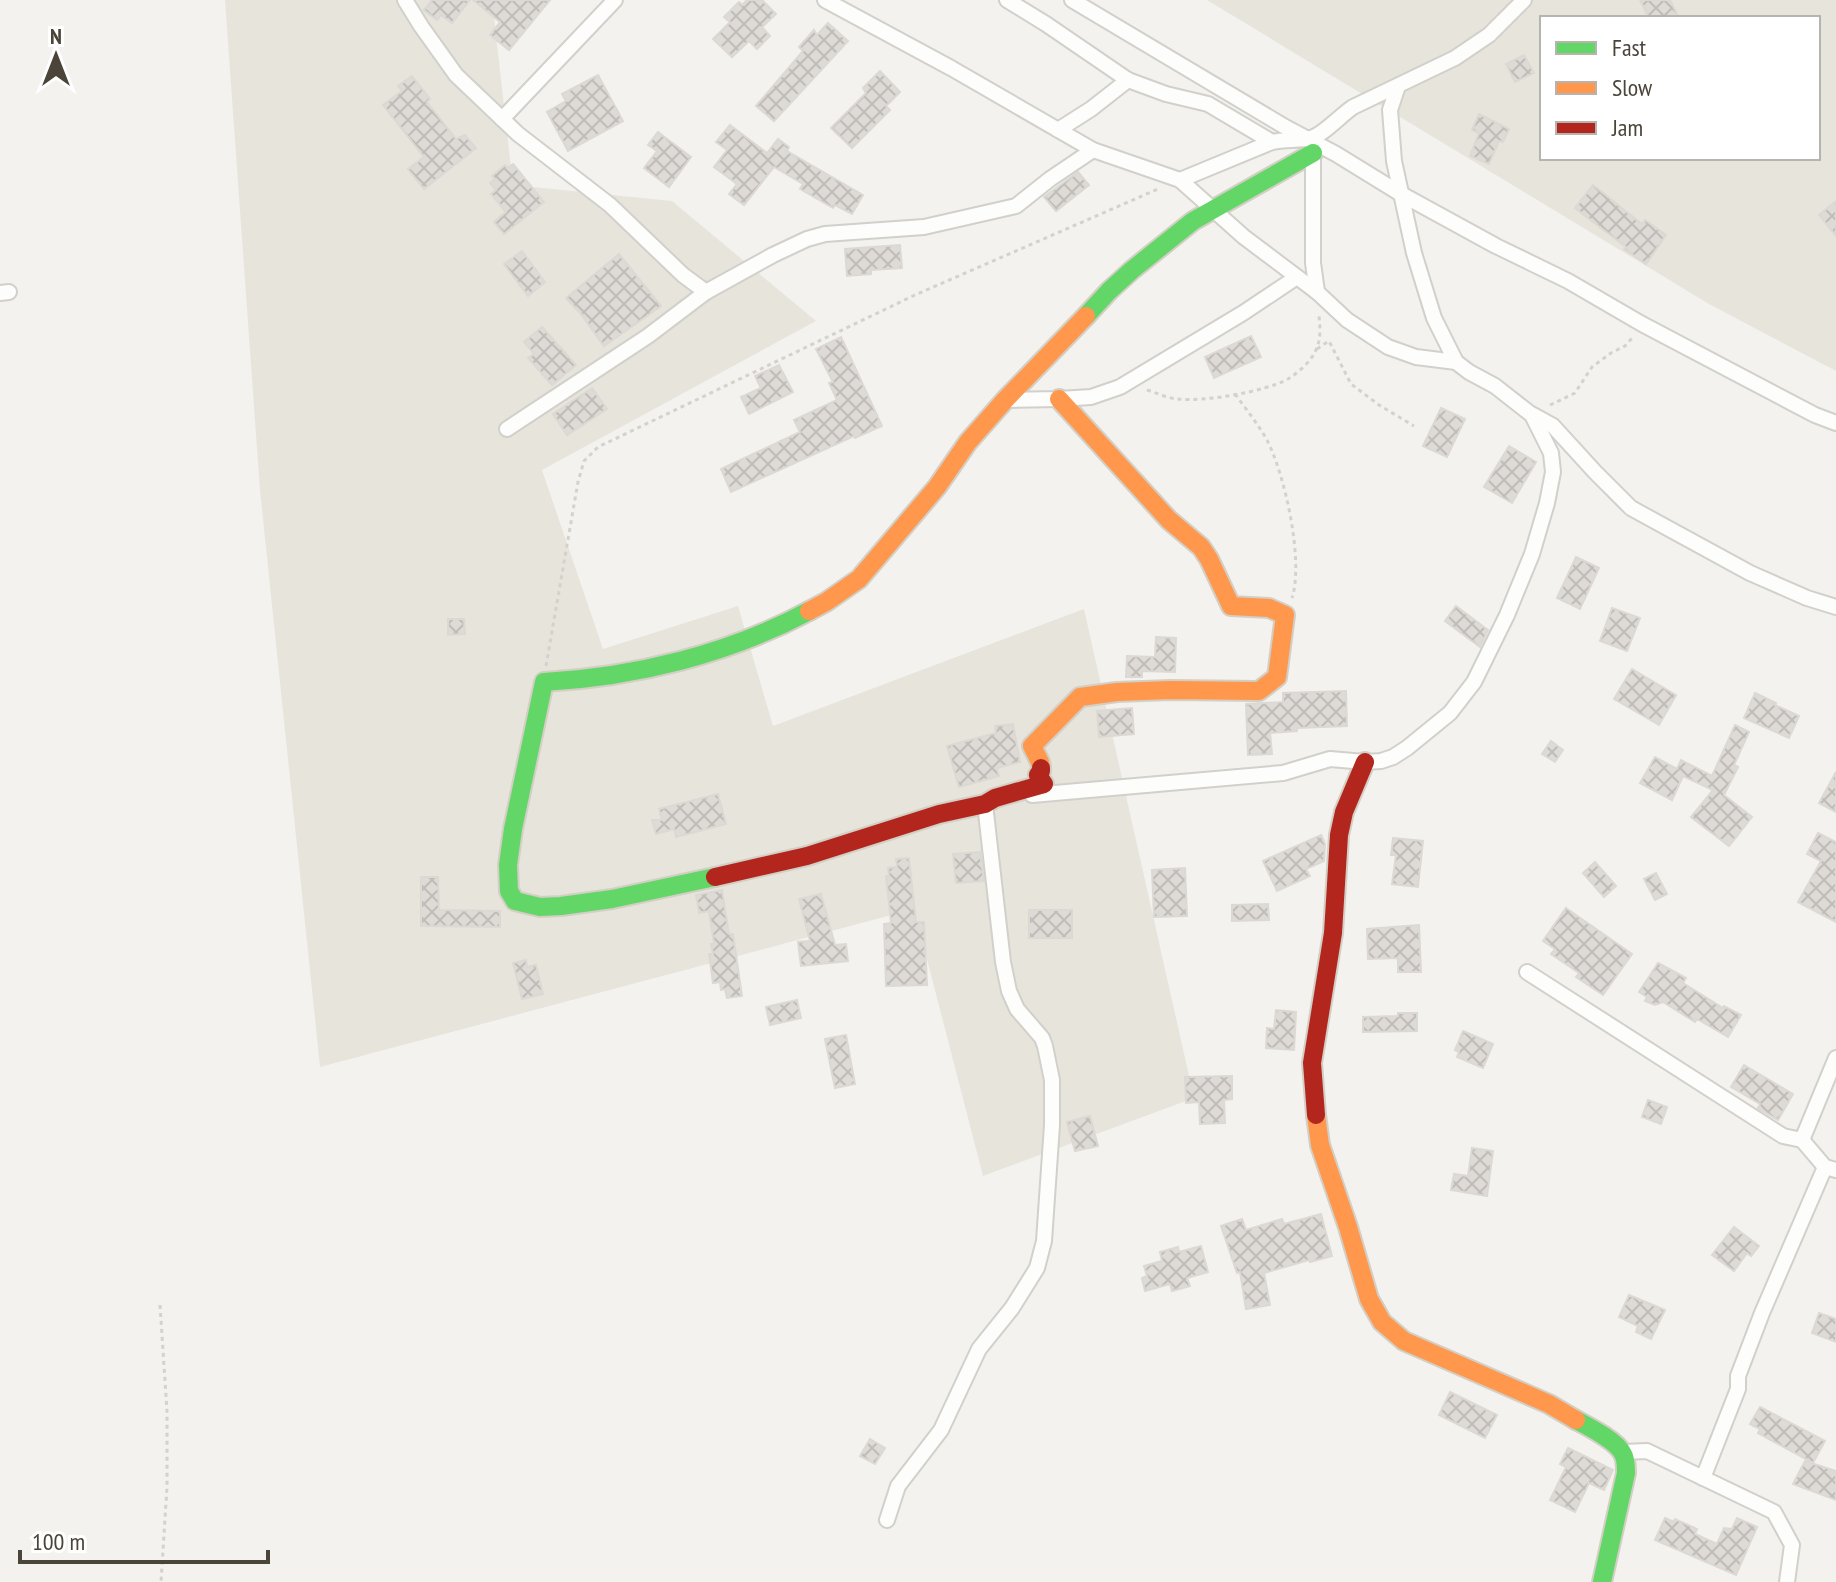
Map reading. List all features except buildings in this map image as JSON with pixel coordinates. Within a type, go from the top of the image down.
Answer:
[{"type":"street","points":[[405,0],[456,75],[518,134],[601,197],[683,275],[706,292]]},
{"type":"street","points":[[502,119],[615,0]]},
{"type":"street","points":[[825,0],[1093,150],[1180,180],[1244,237],[1317,292],[1347,320],[1388,347],[1416,357],[1456,362]]},
{"type":"street","points":[[1007,0],[1128,80],[1166,94],[1208,104],[1272,142]]},
{"type":"street","points":[[1072,0],[1311,145]]},
{"type":"street","points":[[1059,399],[1169,520],[1201,547],[1231,606],[1269,608],[1285,615],[1277,677],[1259,691],[1170,690],[1080,697],[1032,746],[1040,762],[1038,775],[1044,784],[807,856],[648,893],[561,906],[540,907],[515,901],[509,891],[508,865],[544,682],[583,680],[660,666],[733,644],[792,620],[826,602],[859,579],[937,487],[968,442],[1117,284],[1193,221],[1311,145],[1316,136],[1340,115],[1455,58],[1489,35],[1524,0]]},
{"type":"street","points":[[1058,130],[1128,80]]},
{"type":"street","points":[[1398,86],[1390,110],[1394,161],[1414,253],[1434,318],[1456,362],[1553,426],[1631,508],[1750,573],[1836,607]]},
{"type":"street","points":[[1180,180],[1284,139],[1336,154],[1496,246],[1568,281],[1642,324],[1815,415],[1836,423]]},
{"type":"street","points":[[1311,145],[1313,263],[1317,292]]},
{"type":"street","points":[[507,429],[648,336],[706,292],[773,255],[825,234],[924,227],[1016,206],[1093,150]]},
{"type":"street","points":[[1005,400],[1091,397],[1105,393],[1130,382],[1297,277]]},
{"type":"street","points":[[990,801],[1283,773],[1330,759],[1365,762],[1393,757],[1450,713],[1474,682],[1507,615],[1532,554],[1553,472],[1551,453],[1532,415]]},
{"type":"street","points":[[1365,762],[1344,812],[1339,835],[1333,933],[1312,1063],[1320,1145],[1369,1299],[1382,1322],[1404,1341],[1549,1404],[1602,1435],[1623,1452],[1626,1473],[1602,1582]]},
{"type":"street","points":[[887,1520],[898,1486],[934,1442],[979,1349],[1012,1308],[1037,1268],[1044,1241],[1052,1080],[1042,1038],[1017,1009],[1009,991],[1003,962],[990,801]]},
{"type":"street","points":[[1527,972],[1783,1136],[1802,1140],[1831,1169],[1762,1313],[1738,1376],[1738,1389],[1703,1478]]},
{"type":"street","points":[[1802,1140],[1836,1058]]},
{"type":"street","points":[[1623,1452],[1647,1451],[1774,1512],[1792,1545],[1787,1582]]},
{"type":"path","points":[[544,682],[578,482],[584,461],[598,447],[915,295],[1180,180]]},
{"type":"path","points":[[1317,292],[1317,349]]},
{"type":"path","points":[[1532,415],[1575,393],[1592,367],[1625,346],[1642,324]]},
{"type":"path","points":[[1130,382],[1174,399],[1193,400],[1235,394],[1287,380],[1329,341],[1351,384],[1414,426]]},
{"type":"path","points":[[1235,394],[1267,440],[1284,489],[1296,565],[1294,592],[1287,603]]},
{"type":"path","points":[[160,1305],[167,1411],[167,1487],[161,1582]]},
{"type":"shaded area","points":[[225,0],[492,0],[513,185],[672,201],[816,321],[542,470],[603,649],[738,606],[773,726],[1084,609],[1194,1098],[983,1176],[914,909],[320,1067],[260,490]]},
{"type":"shaded area","points":[[1207,0],[1836,0],[1836,371],[1709,304]]},
{"type":"traffic: fast","points":[[1086,316],[1132,270],[1193,221],[1313,153]]},
{"type":"traffic: fast","points":[[715,877],[612,899],[561,906],[540,907],[515,901],[509,891],[508,865],[544,682],[613,675],[681,661],[747,640],[809,611]]},
{"type":"traffic: fast","points":[[1576,1420],[1615,1444],[1625,1461],[1626,1473],[1602,1582]]},
{"type":"traffic: slow","points":[[809,611],[859,579],[937,487],[968,442],[1086,316]]},
{"type":"traffic: slow","points":[[1041,768],[1032,746],[1080,697],[1170,690],[1259,691],[1277,677],[1285,615],[1269,608],[1231,606],[1201,547],[1169,520],[1059,399]]},
{"type":"traffic: slow","points":[[1316,1115],[1320,1145],[1369,1299],[1382,1322],[1404,1341],[1549,1404],[1576,1420]]},
{"type":"traffic: jam","points":[[1316,1115],[1312,1063],[1333,933],[1339,835],[1344,812],[1365,762]]},
{"type":"traffic: jam","points":[[715,877],[807,856],[939,814],[985,804],[995,798],[1044,784],[1038,775],[1041,768]]}]
